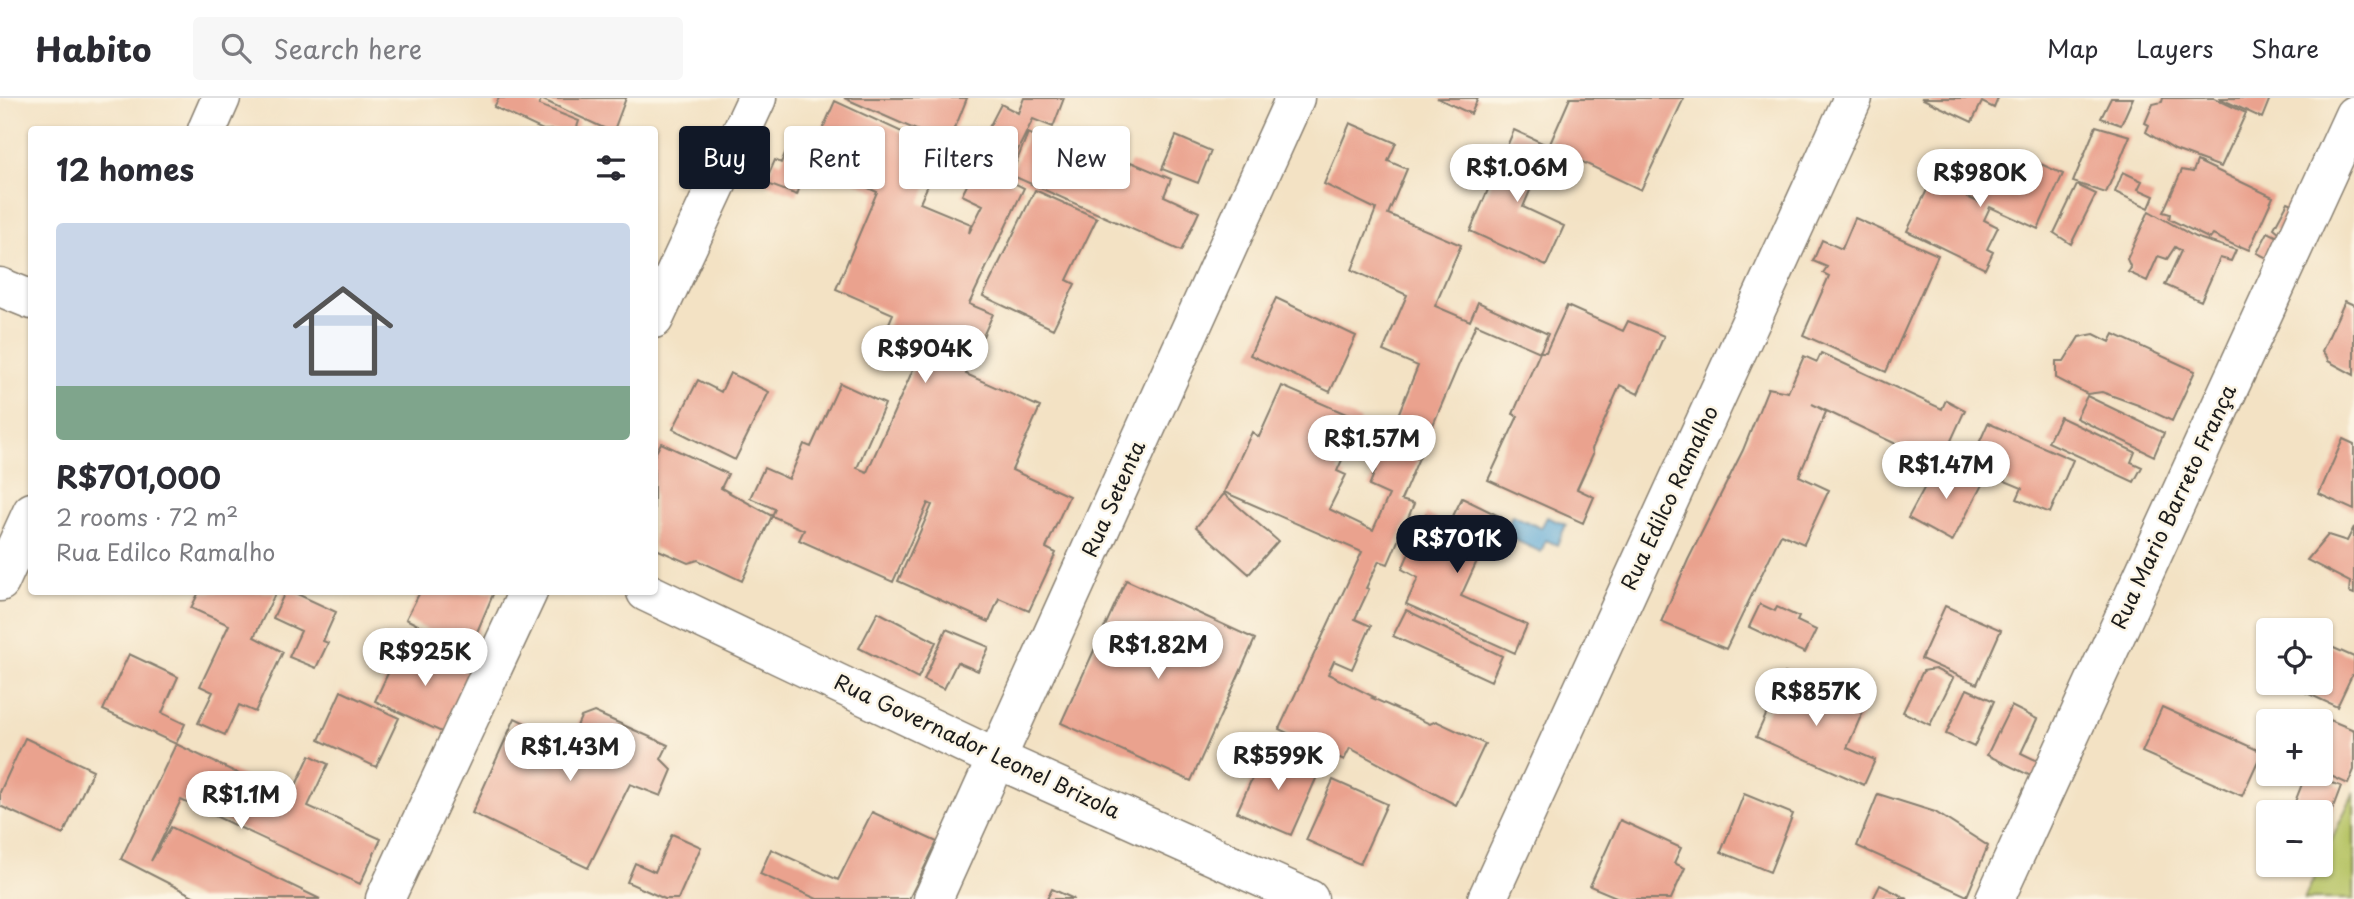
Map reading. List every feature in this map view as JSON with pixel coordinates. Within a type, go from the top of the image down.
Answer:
[{"type":"street","points":[[208,126],[221,98]]},
{"type":"street","points":[[658,310],[757,98]]},
{"type":"street","name":"Rua Setenta","points":[[933,899],[1295,98]]},
{"type":"street","name":"Rua Edilco Ramalho","points":[[1487,899],[1853,98]]},
{"type":"street","name":"Rua Mario Barreto França","points":[[1995,899],[2354,115]]},
{"type":"street","points":[[0,286],[28,298]]},
{"type":"street","points":[[0,582],[28,521]]},
{"type":"street","points":[[385,899],[527,595]]},
{"type":"street","name":"Rua Governador Leonel Brizola","points":[[652,595],[997,759],[1309,899]]},
{"type":"green space","points":[[2354,792],[2354,899],[2304,899],[2314,877],[2333,877],[2333,837]]},
{"type":"water","points":[[1512,515],[1541,528],[1547,517],[1566,525],[1557,545],[1546,540],[1541,552],[1504,535]]},
{"type":"building","points":[[499,98],[626,98],[616,126],[599,126],[541,99],[539,105],[579,121],[577,126],[534,126],[494,107]]},
{"type":"building","points":[[844,98],[967,98],[956,126],[907,126]]},
{"type":"building","points":[[1024,98],[1064,98],[1053,126],[1033,119],[1018,150],[1018,126],[990,126],[1001,104],[1018,113]]},
{"type":"building","points":[[1437,98],[1478,98],[1471,114]]},
{"type":"building","points":[[1570,98],[1684,98],[1641,190],[1549,146]]},
{"type":"building","points":[[1921,98],[1998,98],[1994,108],[1982,102],[1972,122]]},
{"type":"building","points":[[2111,98],[2133,98],[2121,125],[2101,118]]},
{"type":"building","points":[[2163,98],[2214,98],[2246,113],[2221,167],[2175,150],[2146,132],[2149,125],[2145,123],[2153,104],[2162,102]]},
{"type":"building","points":[[2219,98],[2270,98],[2262,118]]},
{"type":"building","points":[[835,101],[899,131],[899,189],[926,189],[920,203],[971,224],[969,233],[983,205],[962,195],[965,189],[1018,189],[1018,185],[1024,188],[969,304],[993,314],[966,374],[1040,407],[1012,470],[1069,496],[1046,548],[1056,553],[1029,611],[999,598],[989,622],[898,581],[932,505],[928,503],[893,582],[799,540],[804,530],[772,516],[775,509],[750,498],[764,468],[789,479],[804,444],[811,447],[840,383],[885,404],[857,468],[867,472],[920,354],[883,337],[893,314],[836,289],[877,192],[871,189],[885,189],[885,126],[824,126]]},
{"type":"building","points":[[1350,123],[1396,143],[1388,161],[1407,169],[1388,214],[1461,245],[1435,306],[1470,321],[1478,302],[1548,334],[1540,352],[1476,324],[1401,500],[1414,504],[1388,564],[1379,561],[1355,619],[1371,626],[1352,669],[1334,661],[1328,674],[1374,697],[1372,698],[1430,724],[1436,721],[1485,744],[1456,805],[1350,748],[1344,760],[1279,729],[1362,552],[1224,492],[1252,432],[1259,437],[1282,386],[1360,420],[1337,471],[1346,475],[1329,509],[1373,530],[1389,495],[1369,486],[1418,366],[1383,351],[1407,295],[1352,270],[1376,209],[1324,184]]},
{"type":"building","points":[[2096,126],[2130,136],[2106,193],[2073,182]]},
{"type":"building","points":[[1514,130],[1549,146],[1523,207],[1564,226],[1546,266],[1470,231]]},
{"type":"building","points":[[1028,133],[1032,135],[1032,184],[1018,178],[1018,158]]},
{"type":"building","points":[[1176,136],[1211,151],[1198,183],[1162,169]]},
{"type":"building","points":[[1944,155],[1965,164],[1952,190],[1982,204],[1997,174],[2019,184],[2030,159],[2063,174],[2038,229],[1990,207],[1984,220],[1998,227],[1987,249],[1993,252],[1985,269],[1907,231]]},
{"type":"building","points":[[784,156],[784,189],[799,189],[797,195],[770,185],[770,172],[775,160],[781,163]]},
{"type":"building","points":[[2197,161],[2273,197],[2249,250],[2213,235],[2210,239],[2169,219],[2170,214],[2163,212],[2182,170],[2193,172]]},
{"type":"building","points":[[1131,162],[1171,179],[1164,196],[1199,212],[1181,251],[1042,189],[1130,189]]},
{"type":"building","points":[[2123,172],[2142,181],[2138,189],[2154,196],[2149,208],[2115,192]]},
{"type":"building","points":[[2077,185],[2096,194],[2071,244],[2054,233]]},
{"type":"building","points":[[1035,190],[1097,218],[1067,280],[1075,284],[1053,329],[983,296]]},
{"type":"building","points":[[2288,202],[2301,208],[2271,260],[2257,253],[2268,232],[2278,237],[2280,233],[2274,228]]},
{"type":"building","points":[[2149,211],[2195,237],[2236,250],[2231,261],[2220,258],[2201,301],[2165,285],[2181,251],[2175,247],[2167,259],[2158,256],[2147,281],[2128,272],[2131,268],[2127,259]]},
{"type":"building","points":[[1855,218],[1938,255],[1886,372],[1803,335],[1829,276],[1823,273],[1827,267],[1813,261],[1822,240],[1842,249]]},
{"type":"building","points":[[1276,298],[1356,336],[1330,392],[1250,355]]},
{"type":"building","points":[[2345,301],[2354,305],[2354,375],[2328,361],[2322,351]]},
{"type":"building","points":[[1567,306],[1623,331],[1628,321],[1664,336],[1638,394],[1620,385],[1592,449],[1593,454],[1577,489],[1594,497],[1583,523],[1488,480],[1518,416],[1513,414],[1540,352],[1546,352]]},
{"type":"building","points":[[2094,334],[2110,342],[2114,334],[2195,371],[2172,421],[2102,392],[2087,394],[2056,378],[2056,361],[2064,361],[2079,337]]},
{"type":"building","points":[[1821,353],[1942,409],[1946,400],[1965,410],[1940,465],[1812,404],[1826,412],[1799,476],[1829,490],[1804,544],[1781,534],[1726,649],[1661,622],[1688,560],[1743,450],[1768,388],[1788,392],[1804,356],[1817,362]]},
{"type":"building","points":[[730,373],[769,392],[735,460],[673,429],[698,380],[721,392]]},
{"type":"building","points":[[2087,396],[2164,433],[2154,456],[2076,418]]},
{"type":"building","points":[[2060,417],[2135,452],[2131,462],[2142,467],[2134,482],[2048,442]]},
{"type":"building","points":[[1988,423],[2073,460],[2050,513],[2017,499],[2022,488],[1969,466]]},
{"type":"building","points":[[2343,439],[2354,444],[2354,510],[2319,494]]},
{"type":"building","points":[[661,443],[728,474],[721,488],[772,516],[742,581],[698,560],[688,563],[658,550],[658,449]]},
{"type":"building","points":[[1954,465],[1984,481],[1952,542],[1908,518],[1934,470]]},
{"type":"building","points":[[1224,494],[1278,541],[1249,574],[1196,527]]},
{"type":"building","points":[[1462,498],[1501,517],[1486,541],[1461,596],[1527,625],[1515,653],[1406,604],[1418,578],[1402,569],[1426,514],[1449,524]]},
{"type":"building","points":[[2354,527],[2354,594],[2349,592],[2350,582],[2307,560],[2328,535],[2347,541]]},
{"type":"building","points":[[1126,580],[1255,639],[1191,781],[1061,723]]},
{"type":"building","points":[[198,595],[275,595],[254,637],[283,652],[255,712],[239,705],[225,735],[198,723],[213,692],[200,686],[229,625],[191,608]]},
{"type":"building","points":[[284,595],[299,595],[336,612],[323,641],[328,643],[316,668],[289,657],[301,631],[273,618]]},
{"type":"building","points":[[418,595],[493,595],[469,651],[406,619]]},
{"type":"building","points":[[1760,604],[1775,611],[1777,607],[1799,617],[1797,621],[1816,630],[1805,653],[1749,627]]},
{"type":"building","points":[[1945,606],[2001,630],[1977,684],[1921,659]]},
{"type":"building","points":[[1406,610],[1502,656],[1491,681],[1393,636]]},
{"type":"building","points":[[878,612],[936,642],[918,678],[859,648]]},
{"type":"building","points":[[946,629],[989,647],[978,671],[957,662],[944,689],[924,680]]},
{"type":"building","points":[[403,641],[475,675],[448,735],[375,701]]},
{"type":"building","points":[[2333,648],[2354,657],[2354,676],[2352,675],[2337,707],[2311,695],[2333,695]]},
{"type":"building","points":[[129,654],[178,677],[162,713],[185,724],[176,744],[103,710]]},
{"type":"building","points":[[1935,669],[1953,678],[1930,725],[1903,712],[1923,671]]},
{"type":"building","points":[[1785,673],[1864,709],[1847,748],[1875,760],[1864,785],[1756,737]]},
{"type":"building","points":[[1967,689],[1994,701],[1974,747],[1946,734]]},
{"type":"building","points":[[341,691],[399,718],[376,767],[319,740]]},
{"type":"building","points":[[2011,706],[2037,719],[2021,753],[2042,763],[2035,778],[1987,755]]},
{"type":"building","points":[[2162,707],[2256,749],[2256,765],[2242,796],[2142,752]]},
{"type":"building","points":[[594,712],[668,745],[661,759],[672,770],[661,796],[630,784],[588,868],[472,813],[515,718],[569,744],[581,717]]},
{"type":"building","points":[[2333,721],[2354,730],[2354,770],[2348,784],[2333,777]]},
{"type":"building","points":[[25,738],[93,770],[63,835],[0,806],[0,792]]},
{"type":"building","points":[[176,744],[290,798],[310,755],[328,764],[308,806],[381,839],[360,884],[181,800],[151,861],[171,827],[320,899],[199,899],[121,859]]},
{"type":"building","points":[[1265,749],[1319,772],[1291,835],[1237,812]]},
{"type":"building","points":[[1333,780],[1387,804],[1360,864],[1306,840]]},
{"type":"building","points":[[2333,783],[2341,786],[2333,807],[2333,800],[2296,800],[2301,786],[2333,786]]},
{"type":"building","points":[[1744,794],[1793,814],[1770,872],[1721,852]]},
{"type":"building","points":[[1878,794],[1935,812],[1988,846],[1967,896],[1857,846]]},
{"type":"building","points":[[872,812],[937,842],[909,899],[817,899],[760,874],[771,849],[838,880]]},
{"type":"building","points":[[1620,820],[1681,848],[1674,863],[1685,868],[1671,899],[1621,899],[1590,886]]},
{"type":"building","points":[[672,834],[701,847],[678,899],[665,899],[627,882],[635,863],[655,872]]},
{"type":"building","points":[[1880,885],[1908,899],[1873,899]]},
{"type":"building","points":[[1052,889],[1074,899],[1047,899]]}]
